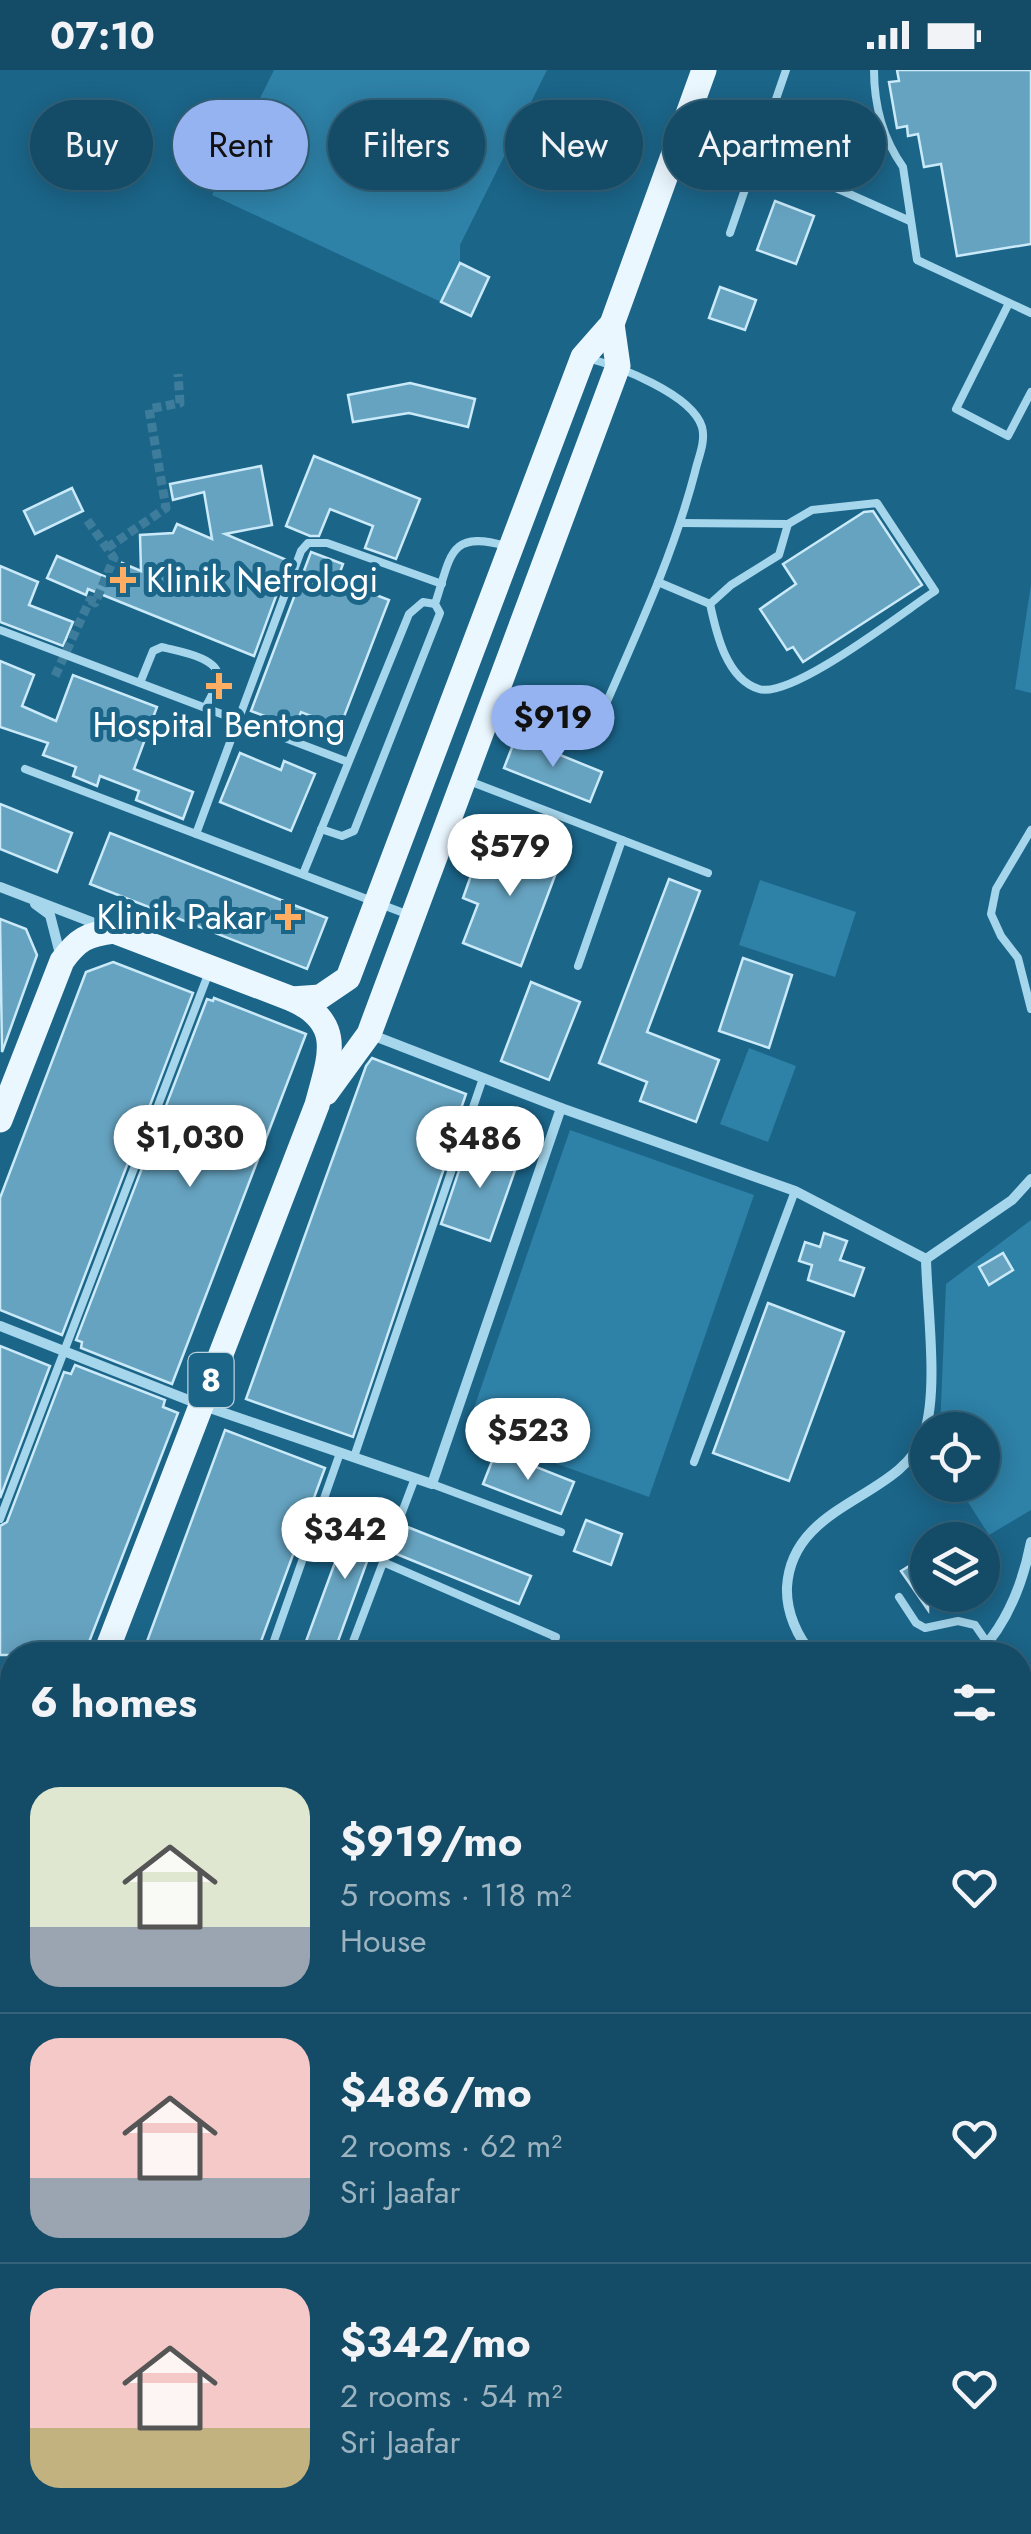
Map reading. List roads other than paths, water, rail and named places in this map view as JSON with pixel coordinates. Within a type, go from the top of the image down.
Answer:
[{"type":"main road","name":"8","points":[[693,100],[704,70]]},
{"type":"main road","name":"8","points":[[292,999],[320,998],[348,978],[583,357],[612,324],[663,184]]},
{"type":"main road","name":"8","points":[[110,1642],[317,1105],[370,1034],[618,366],[612,324]]},
{"type":"main road","points":[[0,1120],[62,962],[75,942],[90,933],[114,931],[311,1007],[328,1030],[331,1052],[317,1105]]},
{"type":"street","points":[[0,887],[114,931]]},
{"type":"street","points":[[26,897],[50,915],[62,962]]},
{"type":"street","points":[[370,1034],[560,1108],[794,1191],[926,1258]]},
{"type":"street","points":[[0,1326],[201,1405],[432,1484],[560,1108]]},
{"type":"street","points":[[926,1258],[1012,1200],[1031,1179]]},
{"type":"street","points":[[803,1642],[786,1603],[788,1568],[802,1540],[852,1499],[908,1463],[924,1436],[930,1362],[926,1258]]},
{"type":"street","points":[[989,1642],[1014,1599],[1026,1570],[1031,1542]]},
{"type":"lane","points":[[775,100],[786,70]]},
{"type":"lane","points":[[874,70],[874,98],[894,154],[903,167],[917,260],[1031,312]]},
{"type":"lane","points":[[730,233],[744,190]]},
{"type":"lane","points":[[841,190],[910,221]]},
{"type":"lane","points":[[1010,303],[956,409],[1008,436],[1031,392]]},
{"type":"lane","points":[[583,357],[618,366],[686,404],[702,425],[703,441],[682,523],[592,736]]},
{"type":"lane","points":[[682,523],[788,524],[812,510],[878,503],[935,591],[804,679],[769,690],[758,689],[741,678],[719,642],[710,604]]},
{"type":"lane","points":[[710,604],[731,584],[780,555],[788,524]]},
{"type":"lane","points":[[321,829],[342,836],[354,831],[440,613],[435,604],[460,544],[480,538],[510,548]]},
{"type":"lane","points":[[196,834],[308,543],[327,543],[442,584]]},
{"type":"lane","points":[[658,582],[710,604]]},
{"type":"lane","points":[[303,874],[409,614],[423,602],[435,604]]},
{"type":"lane","points":[[0,630],[348,762]]},
{"type":"lane","points":[[140,684],[154,651],[162,646],[209,662],[218,677],[205,708]]},
{"type":"lane","points":[[24,769],[414,916]]},
{"type":"lane","points":[[465,779],[708,873]]},
{"type":"lane","points":[[1031,830],[996,889],[990,914],[1018,958],[1031,1009]]},
{"type":"lane","points":[[578,966],[622,840]]},
{"type":"lane","points":[[0,1519],[211,968]]},
{"type":"lane","points":[[354,1457],[483,1078]]},
{"type":"lane","points":[[694,1462],[794,1191]]},
{"type":"lane","points":[[273,1642],[340,1452]]},
{"type":"lane","points":[[353,1642],[415,1478]]},
{"type":"lane","points":[[432,1484],[561,1532]]},
{"type":"lane","points":[[382,1562],[556,1637],[554,1642]]},
{"type":"lane","points":[[899,1597],[916,1623],[924,1628],[958,1621],[975,1625],[987,1642]]},
{"type":"tunnel","points":[[107,548],[166,508],[149,409],[180,403],[178,374]]},
{"type":"tunnel","points":[[55,676],[90,600],[95,603],[114,558],[85,517]]},
{"type":"place","name":"Klinik Nefrologi","points":[[123,580]]},
{"type":"place","name":"Hospital Bentong","points":[[219,686]]},
{"type":"place","name":"Klinik Pakar","points":[[288,917]]}]
